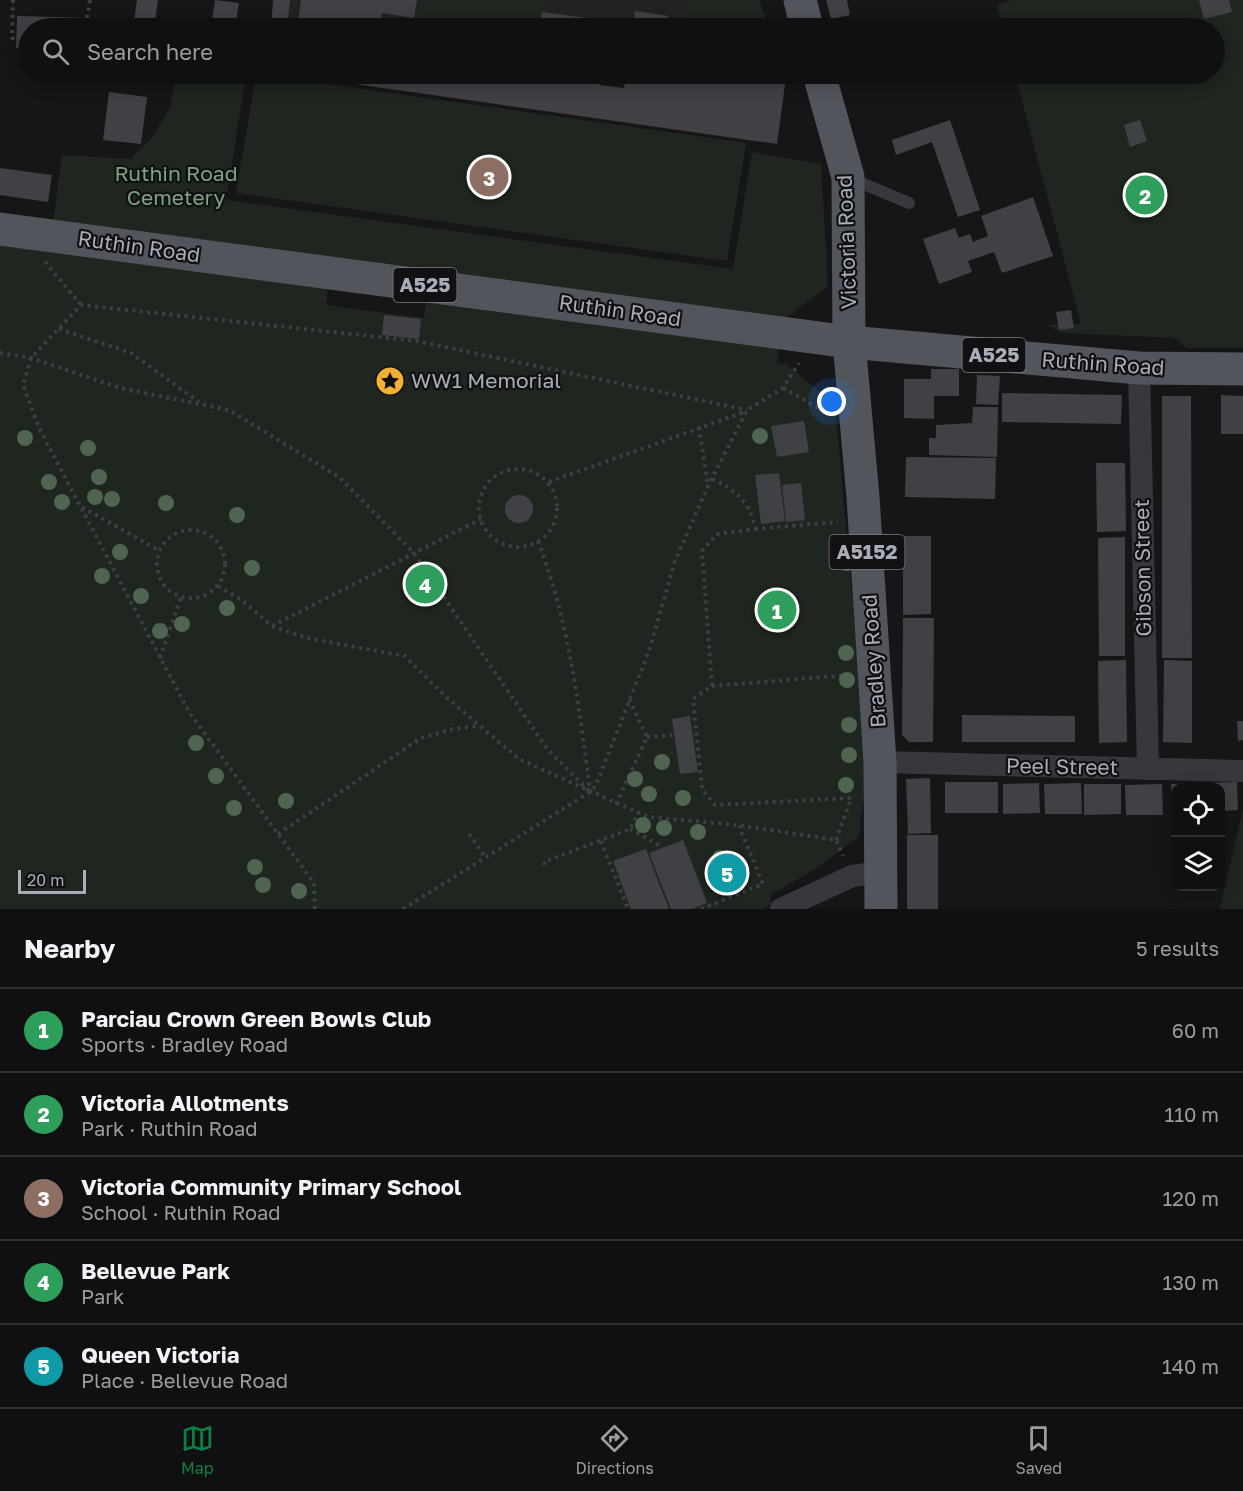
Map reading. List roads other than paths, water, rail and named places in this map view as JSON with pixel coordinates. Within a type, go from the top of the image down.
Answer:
[{"type":"main road","points":[[800,0],[804,18]]},
{"type":"main road","name":"Victoria Road","points":[[822,84],[848,177],[849,342]]},
{"type":"main road","name":"Ruthin Road","points":[[11,230],[849,342],[1139,368],[1243,369]]},
{"type":"main road","name":"Bradley Road","points":[[849,342],[863,497],[880,762],[867,874],[880,909]]},
{"type":"street","name":"Gibson Street","points":[[1139,368],[1148,769]]},
{"type":"street","name":"Peel Street","points":[[880,762],[1243,771]]},
{"type":"street","points":[[781,909],[867,874]]},
{"type":"lane","points":[[848,177],[909,203]]},
{"type":"place","name":"Victoria Community Primary School","points":[[489,177]]},
{"type":"place","name":"Victoria Allotments","points":[[1145,195]]},
{"type":"place","name":"WW1 Memorial","points":[[390,381]]},
{"type":"place","name":"Bellevue Park","points":[[425,584]]},
{"type":"place","name":"Parciau Crown Green Bowls Club","points":[[777,610]]},
{"type":"place","name":"Queen Victoria","points":[[727,873]]},
{"type":"park label","name":"Ruthin Road Cemetery","points":[[176,186]]}]
